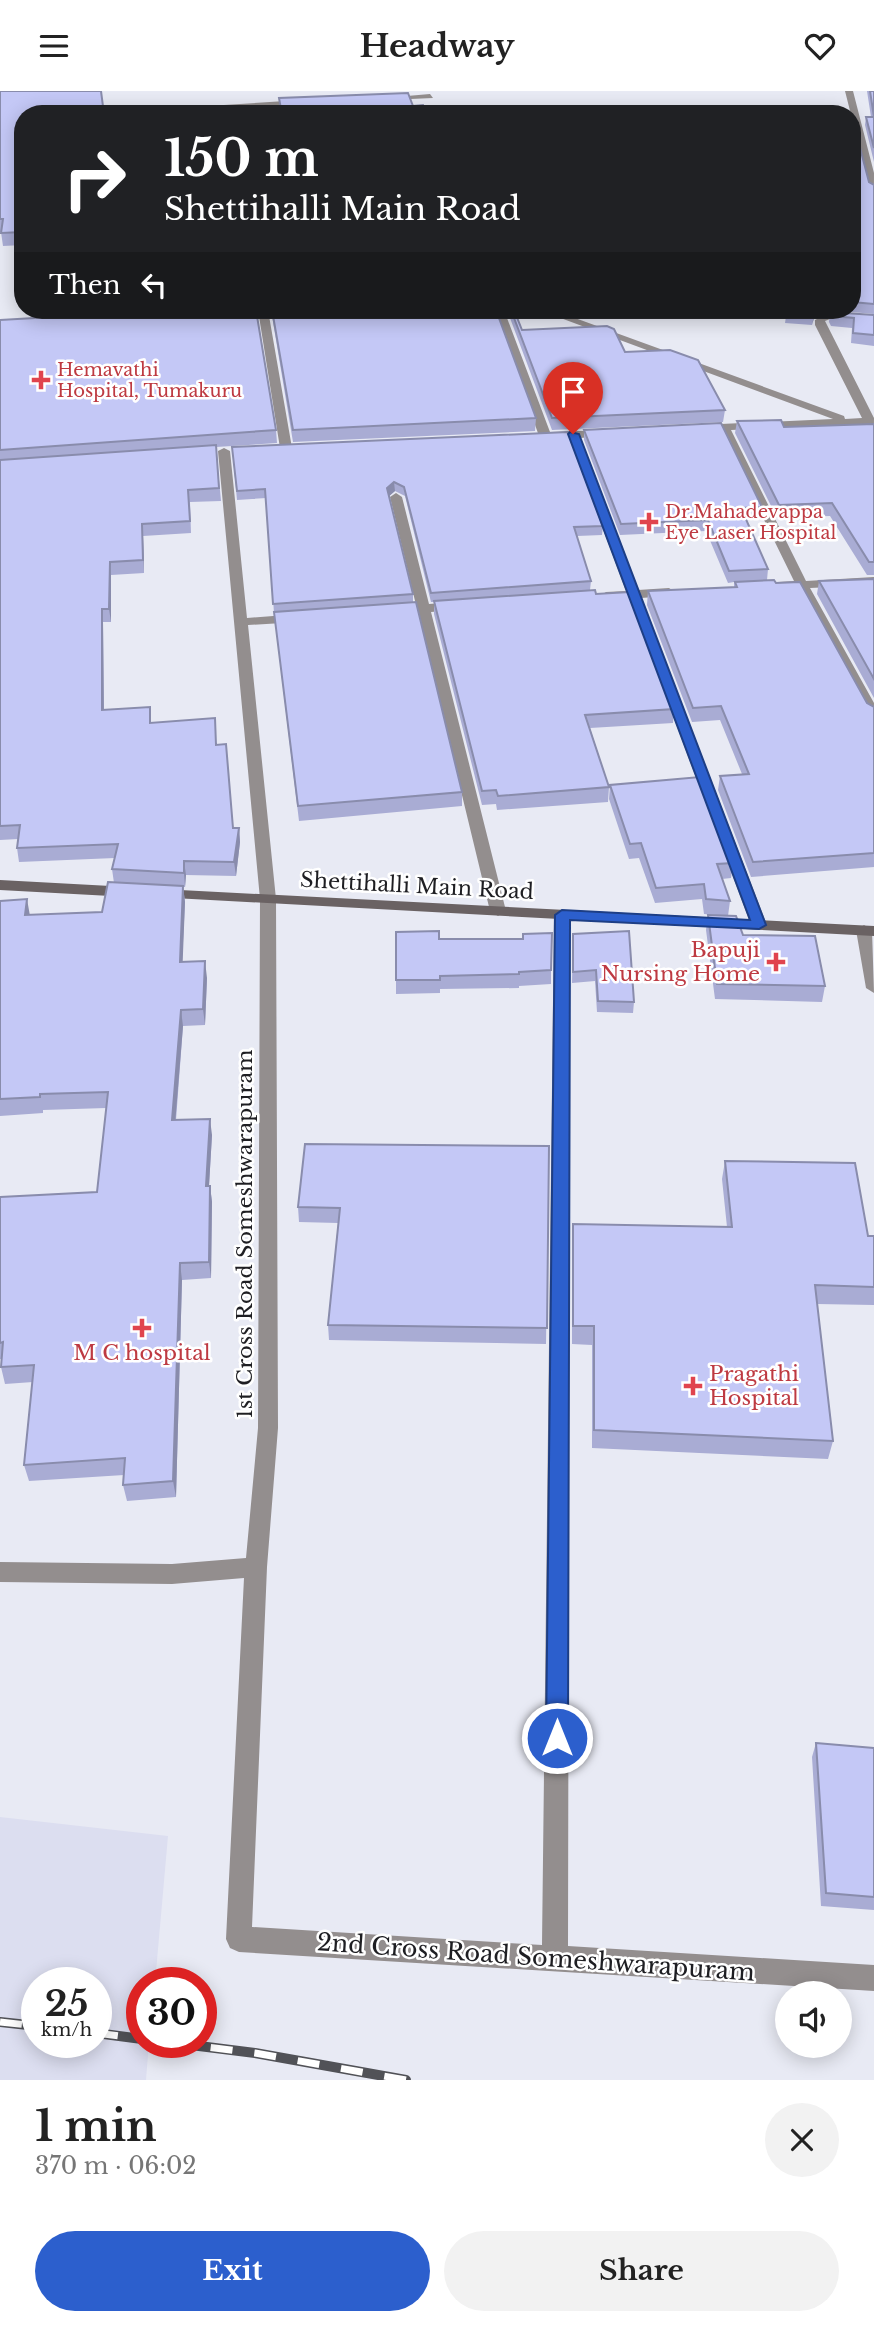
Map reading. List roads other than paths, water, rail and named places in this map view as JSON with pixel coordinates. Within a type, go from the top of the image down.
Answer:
[{"type":"street","points":[[376,99],[430,97]]},
{"type":"street","points":[[244,105],[309,101]]},
{"type":"street","points":[[861,127],[870,154],[874,190]]},
{"type":"street","points":[[264,319],[280,449],[300,448]]},
{"type":"street","points":[[502,319],[546,436]]},
{"type":"street","points":[[569,319],[850,422]]},
{"type":"street","points":[[690,429],[871,421],[820,325],[822,319]]},
{"type":"street","points":[[724,427],[802,585],[874,715]]},
{"type":"street","points":[[533,436],[627,432]]},
{"type":"street","points":[[573,434],[759,925]]},
{"type":"street","name":"1st Cross Road Someshwarapuram","points":[[224,452],[268,899],[268,1428],[256,1567],[239,1939]]},
{"type":"street","points":[[396,497],[498,911]]},
{"type":"street","points":[[763,587],[874,581]]},
{"type":"street","points":[[592,597],[685,591]]},
{"type":"street","points":[[385,612],[466,606]]},
{"type":"street","points":[[240,622],[319,617]]},
{"type":"street","name":"Shettihalli Main Road","points":[[0,885],[869,930]]},
{"type":"street","points":[[555,1958],[562,915]]},
{"type":"street","points":[[869,930],[874,988]]},
{"type":"street","points":[[0,1571],[172,1574],[256,1567]]},
{"type":"street","name":"2nd Cross Road Someshwarapuram","points":[[239,1939],[874,1978]]},
{"type":"railway","points":[[0,2022],[21,2024]]},
{"type":"railway","points":[[112,2035],[126,2037]]},
{"type":"railway","points":[[217,2048],[406,2080]]},
{"type":"place","name":"Hemavathi Hospital, Tumakuru","points":[[41,380]]},
{"type":"place","name":"Dr.Mahadevappa Eye Laser Hospital","points":[[649,522]]},
{"type":"place","name":"Bapuji Nursing Home","points":[[776,962]]},
{"type":"place","name":"M C hospital","points":[[142,1328]]},
{"type":"place","name":"Pragathi Hospital","points":[[693,1386]]}]
